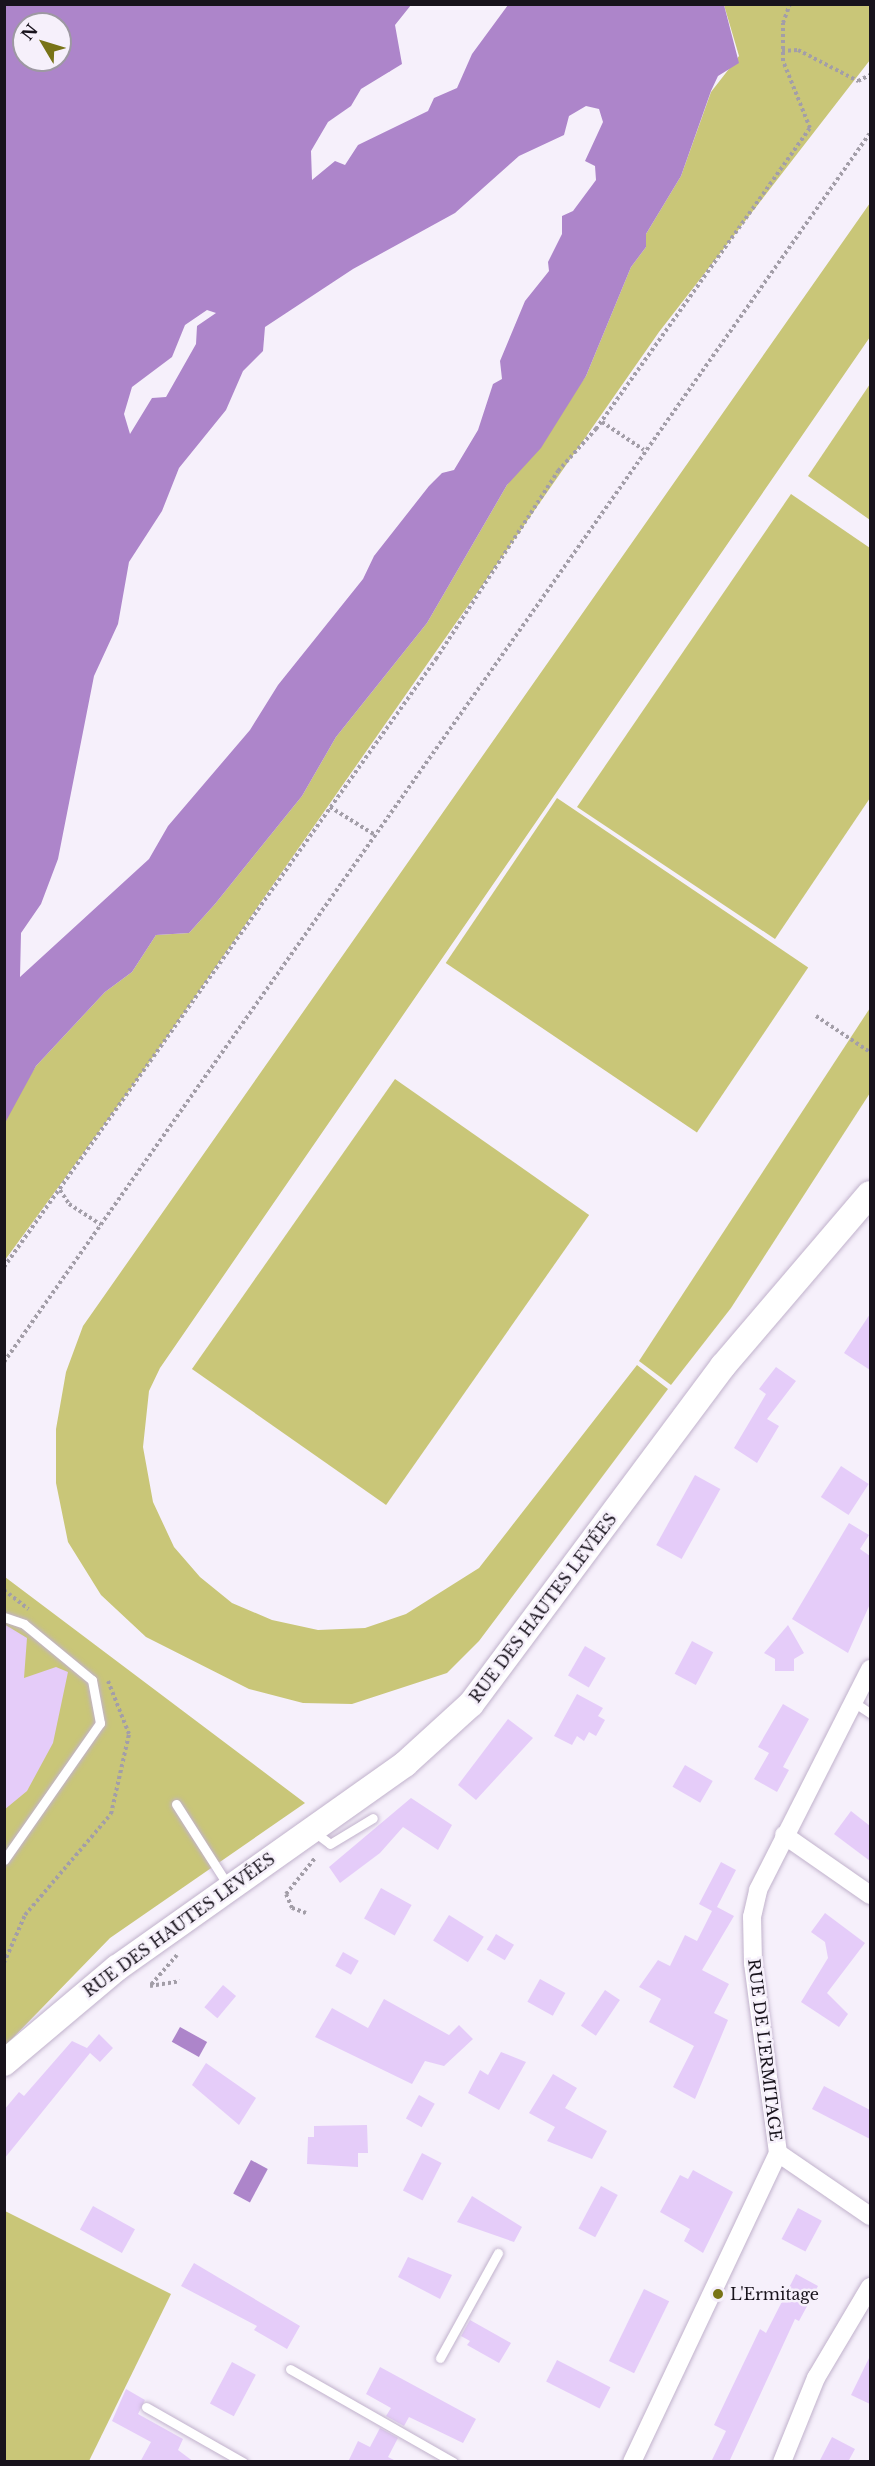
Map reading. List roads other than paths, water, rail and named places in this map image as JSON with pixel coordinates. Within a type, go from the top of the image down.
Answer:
[{"type":"street","name":"RUE DES HAUTES LEVÉES","points":[[4,2063],[117,1968],[229,1887],[320,1837],[471,1704],[730,1358],[870,1194]]},
{"type":"street","name":"RUE DE L'ERMITAGE","points":[[632,2462],[778,2153],[753,1963],[752,1917],[758,1890],[784,1835],[861,1695],[870,1669]]},
{"type":"street","points":[[784,1835],[870,1895]]},
{"type":"street","points":[[778,2153],[870,2216]]},
{"type":"street","points":[[782,2462],[816,2378],[870,2287]]},
{"type":"lane","points":[[4,1617],[24,1624],[92,1680],[100,1723],[4,1860]]},
{"type":"lane","points":[[861,1695],[870,1713]]},
{"type":"lane","points":[[176,1804],[229,1887]]},
{"type":"lane","points":[[320,1837],[373,1818]]},
{"type":"lane","points":[[440,2358],[498,2253]]},
{"type":"lane","points":[[290,2370],[453,2462]]},
{"type":"lane","points":[[146,2407],[243,2462]]},
{"type":"place","name":"L'Ermitage","points":[[718,2294]]}]
